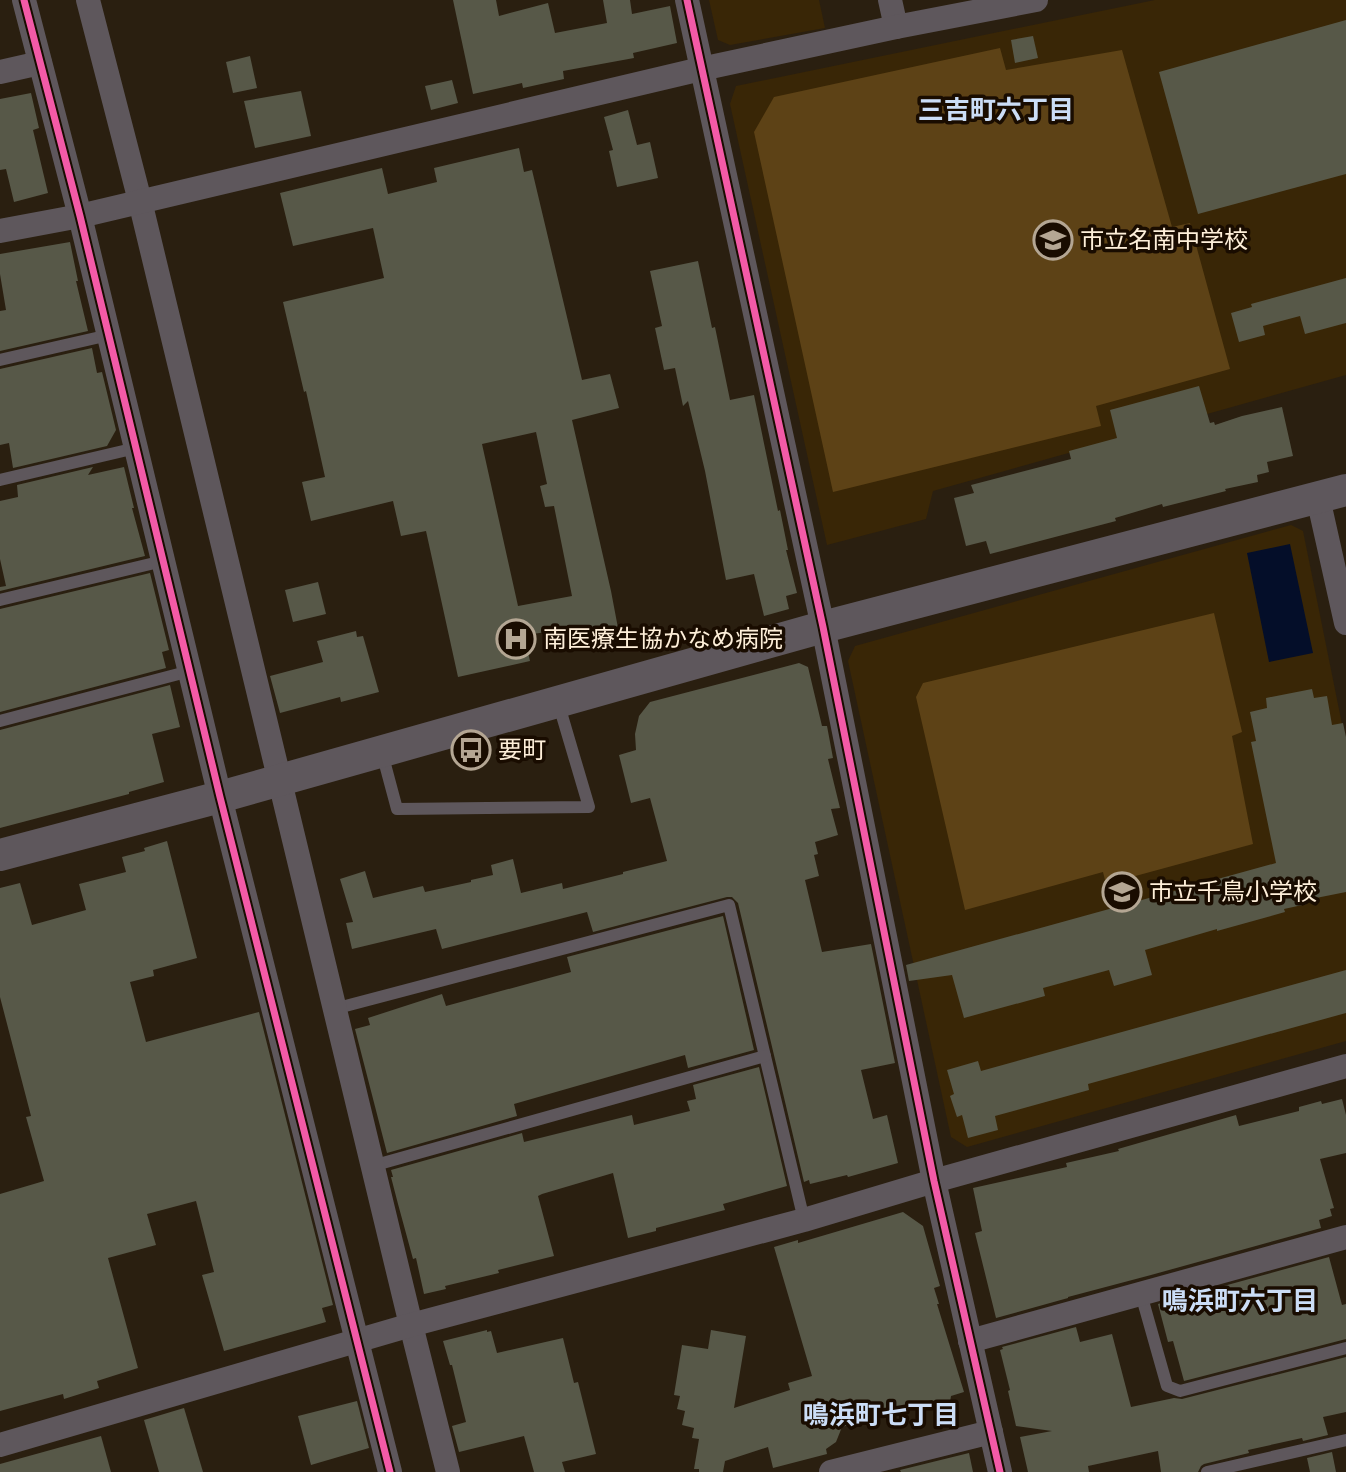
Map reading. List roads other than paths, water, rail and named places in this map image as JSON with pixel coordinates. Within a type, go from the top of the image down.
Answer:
[{"type":"street","points":[[24,0],[80,216],[220,797],[390,1472]]},
{"type":"street","points":[[88,0],[140,201],[448,1472]]},
{"type":"street","points":[[687,0],[822,627],[934,1181],[1000,1472]]},
{"type":"street","points":[[890,0],[896,27]]},
{"type":"street","points":[[0,231],[80,216],[701,69],[1036,0]]},
{"type":"street","points":[[0,72],[40,63]]},
{"type":"street","points":[[0,855],[220,797],[822,627],[1332,494],[1346,623]]},
{"type":"street","points":[[0,1445],[411,1325],[804,1220],[1346,1066]]},
{"type":"street","points":[[970,1341],[1346,1237]]},
{"type":"street","points":[[831,1472],[991,1432]]},
{"type":"lane","points":[[0,360],[108,335]]},
{"type":"lane","points":[[0,480],[136,448]]},
{"type":"lane","points":[[0,600],[163,561]]},
{"type":"lane","points":[[0,721],[190,671]]},
{"type":"lane","points":[[381,751],[397,809],[589,807],[557,702]]},
{"type":"lane","points":[[334,1009],[729,905],[804,1220]]},
{"type":"lane","points":[[372,1166],[765,1056]]},
{"type":"lane","points":[[1141,1294],[1167,1386],[1180,1391],[1346,1348]]},
{"type":"lane","points":[[1207,1472],[1346,1440]]},
{"type":"water","points":[[1290,544],[1313,653],[1269,662],[1247,553]]},
{"type":"place","name":"市立名南中学校","points":[[1053,240]]},
{"type":"place","name":"南医療生協かなめ病院","points":[[516,639]]},
{"type":"place","name":"要町","points":[[471,750]]},
{"type":"place","name":"市立千鳥小学校","points":[[1122,892]]},
{"type":"district","name":"三吉町六丁目","points":[[996,111]]},
{"type":"district","name":"鳴浜町六丁目","points":[[1240,1302]]},
{"type":"district","name":"鳴浜町七丁目","points":[[881,1416]]}]
